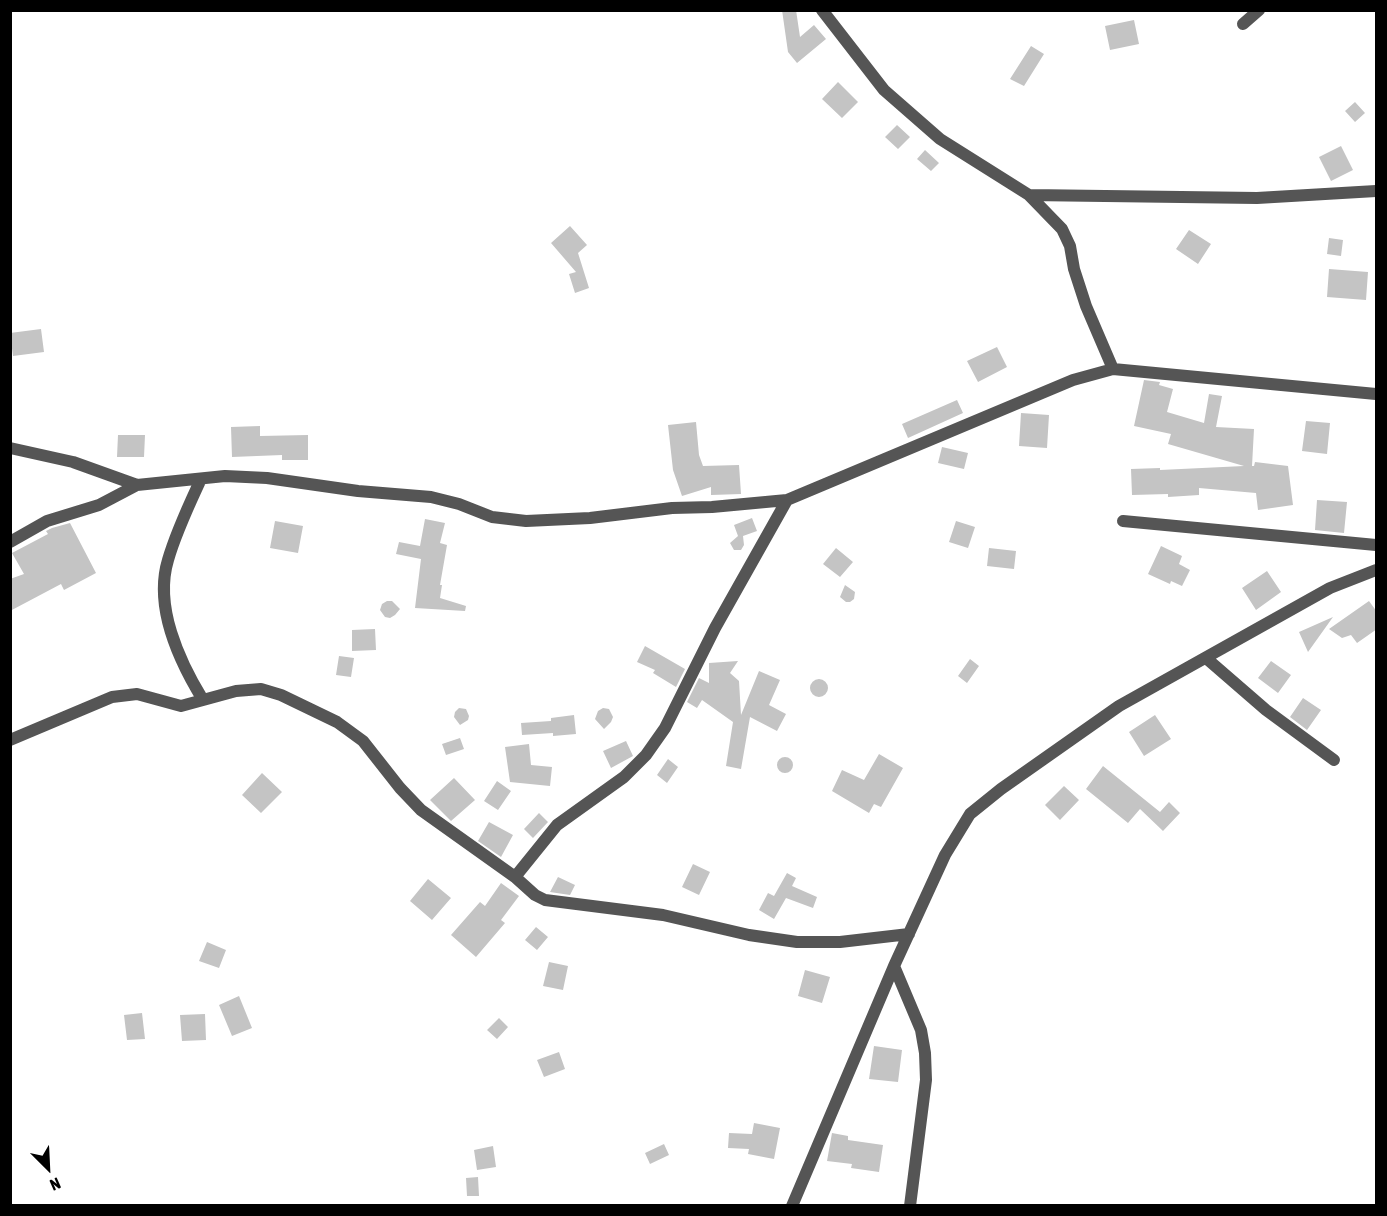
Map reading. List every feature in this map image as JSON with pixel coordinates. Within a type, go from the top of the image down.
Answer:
[{"type":"street","points":[[822,10],[884,90],[940,139],[1029,195],[1062,229],[1070,246],[1074,269],[1086,306],[1113,369]]},
{"type":"street","points":[[1243,24],[1259,10]]},
{"type":"street","points":[[1029,195],[1257,198],[1377,191]]},
{"type":"street","points":[[10,542],[47,521],[99,505],[137,485],[225,476],[267,478],[358,491],[431,497],[459,504],[492,517],[525,521],[590,518],[672,508],[787,500],[1073,380],[1113,369],[1377,394]]},
{"type":"street","points":[[10,448],[73,462],[137,485]]},
{"type":"street","points":[[201,479],[167,562],[164,588],[168,621],[175,645],[190,680],[203,700]]},
{"type":"street","points":[[515,877],[557,825],[624,777],[646,755],[665,728],[685,684],[787,500]]},
{"type":"street","points":[[1123,521],[1377,545]]},
{"type":"street","points":[[792,1206],[894,966],[945,855],[970,814],[1001,789],[1119,706],[1330,588],[1377,570]]},
{"type":"street","points":[[1206,658],[1266,710],[1334,760]]},
{"type":"street","points":[[10,740],[83,707],[112,697],[137,694],[181,706],[236,691],[261,689],[281,695],[336,722],[363,741],[400,788],[421,810],[515,877],[535,895],[545,900],[663,915],[759,937],[797,942],[840,942],[909,934]]},
{"type":"street","points":[[894,966],[921,1030],[925,1053],[926,1080],[910,1206]]},
{"type":"building","points":[[782,10],[796,10],[800,37],[814,25],[826,39],[797,63],[788,52]]},
{"type":"building","points":[[1134,20],[1139,44],[1110,50],[1105,26]]},
{"type":"building","points":[[1031,46],[1044,54],[1024,86],[1010,79]]},
{"type":"building","points":[[838,82],[858,102],[842,118],[822,99]]},
{"type":"building","points":[[1355,102],[1365,113],[1355,122],[1345,111]]},
{"type":"building","points":[[897,125],[910,137],[898,149],[885,137]]},
{"type":"building","points":[[1341,146],[1353,170],[1331,181],[1319,157]]},
{"type":"building","points":[[925,150],[939,163],[931,171],[917,159]]},
{"type":"building","points":[[570,226],[587,245],[578,253],[589,288],[575,293],[569,274],[576,272],[551,243]]},
{"type":"building","points":[[1189,230],[1211,244],[1198,264],[1176,249]]},
{"type":"building","points":[[1329,238],[1343,240],[1341,256],[1327,254]]},
{"type":"building","points":[[1329,269],[1368,272],[1366,300],[1327,297]]},
{"type":"building","points":[[41,329],[44,352],[13,356],[10,333]]},
{"type":"building","points":[[997,347],[1007,367],[978,382],[967,361]]},
{"type":"building","points":[[1144,380],[1160,382],[1159,385],[1173,389],[1167,412],[1204,423],[1209,394],[1222,396],[1216,427],[1254,429],[1252,466],[1255,462],[1288,466],[1293,505],[1258,510],[1256,493],[1199,488],[1199,495],[1168,497],[1168,494],[1132,495],[1131,469],[1244,466],[1168,444],[1171,434],[1134,426]]},
{"type":"building","points":[[957,400],[963,413],[908,438],[902,424]]},
{"type":"building","points":[[1021,413],[1049,415],[1047,448],[1019,446]]},
{"type":"building","points":[[1306,421],[1330,423],[1327,454],[1302,451]]},
{"type":"building","points":[[696,422],[699,455],[703,466],[739,465],[741,494],[711,495],[711,487],[682,496],[673,470],[668,425]]},
{"type":"building","points":[[260,426],[260,436],[308,435],[308,460],[282,460],[282,455],[232,457],[231,427]]},
{"type":"building","points":[[118,435],[145,435],[144,457],[117,457]]},
{"type":"building","points":[[942,447],[968,453],[964,469],[938,463]]},
{"type":"building","points":[[1317,500],[1347,502],[1344,533],[1315,530]]},
{"type":"building","points":[[752,518],[757,531],[743,536],[744,545],[741,550],[734,550],[730,543],[738,536],[734,525]]},
{"type":"building","points":[[425,519],[445,523],[440,543],[447,545],[440,598],[466,606],[465,611],[415,608],[421,559],[396,554],[399,542],[420,546]]},
{"type":"building","points":[[275,521],[303,526],[298,553],[270,548]]},
{"type":"building","points":[[956,521],[975,527],[968,548],[949,542]]},
{"type":"building","points":[[70,523],[96,573],[64,590],[61,584],[10,611],[10,579],[24,574],[12,553],[48,534],[46,531]]},
{"type":"building","points":[[1161,546],[1182,556],[1179,564],[1190,570],[1182,586],[1171,581],[1170,584],[1148,574]]},
{"type":"building","points":[[836,548],[853,562],[840,577],[823,564]]},
{"type":"building","points":[[989,548],[1016,551],[1014,569],[987,566]]},
{"type":"building","points":[[1267,571],[1281,592],[1256,610],[1242,588]]},
{"type":"building","points":[[845,585],[855,592],[854,599],[850,602],[840,597]]},
{"type":"building","points":[[392,601],[400,609],[390,618],[385,617],[380,610],[382,604]]},
{"type":"building","points":[[1369,601],[1377,612],[1377,629],[1357,643],[1351,635],[1342,638],[1329,629]]},
{"type":"building","points":[[1333,617],[1308,652],[1299,632]]},
{"type":"building","points":[[375,629],[376,650],[352,651],[352,630]]},
{"type":"building","points":[[645,646],[685,669],[676,687],[653,673],[655,670],[637,662]]},
{"type":"building","points":[[339,656],[354,658],[351,677],[336,675]]},
{"type":"building","points":[[970,659],[979,666],[967,683],[958,676]]},
{"type":"building","points":[[738,661],[730,673],[739,681],[741,715],[759,671],[780,680],[769,705],[786,714],[777,731],[750,717],[741,769],[726,766],[733,722],[702,700],[697,708],[687,702],[699,678],[709,683],[709,663]]},
{"type":"building","points":[[1271,661],[1291,675],[1278,693],[1258,678]]},
{"type":"building","points":[[815,679],[823,679],[828,684],[826,695],[815,697],[810,692],[810,684]]},
{"type":"building","points":[[1303,698],[1321,710],[1307,730],[1290,717]]},
{"type":"building","points":[[459,708],[466,709],[469,716],[468,720],[460,725],[454,717]]},
{"type":"building","points":[[603,708],[609,709],[613,717],[604,729],[595,719],[598,711]]},
{"type":"building","points":[[574,715],[576,734],[522,735],[521,723],[551,721],[551,718]]},
{"type":"building","points":[[1155,715],[1171,739],[1144,756],[1129,732]]},
{"type":"building","points":[[460,738],[464,749],[446,755],[442,744]]},
{"type":"building","points":[[626,741],[633,756],[611,768],[603,751]]},
{"type":"building","points":[[529,744],[531,765],[552,767],[550,786],[510,782],[505,747]]},
{"type":"building","points":[[879,754],[903,768],[881,807],[874,804],[869,813],[832,791],[842,770],[864,780]]},
{"type":"building","points":[[782,757],[788,757],[793,765],[791,771],[782,773],[777,768],[777,762]]},
{"type":"building","points":[[668,759],[678,767],[667,783],[657,775]]},
{"type":"building","points":[[1103,766],[1160,812],[1169,802],[1180,813],[1163,831],[1140,809],[1128,823],[1086,789]]},
{"type":"building","points":[[262,773],[282,792],[261,813],[242,795]]},
{"type":"building","points":[[454,778],[475,800],[451,821],[430,800]]},
{"type":"building","points":[[497,781],[511,791],[498,810],[484,801]]},
{"type":"building","points":[[1064,786],[1079,800],[1060,820],[1045,805]]},
{"type":"building","points":[[539,813],[548,822],[533,838],[524,829]]},
{"type":"building","points":[[489,822],[513,835],[501,857],[478,841]]},
{"type":"building","points":[[693,864],[710,872],[699,895],[682,887]]},
{"type":"building","points":[[787,873],[796,878],[792,886],[817,897],[813,908],[786,898],[774,919],[759,910],[768,893],[774,896]]},
{"type":"building","points":[[558,877],[575,885],[570,895],[550,892]]},
{"type":"building","points":[[428,879],[451,898],[432,920],[410,901]]},
{"type":"building","points":[[501,883],[519,896],[501,920],[505,923],[476,957],[451,935],[480,902],[485,906]]},
{"type":"building","points":[[536,927],[548,937],[537,950],[525,940]]},
{"type":"building","points":[[207,942],[226,950],[219,968],[199,961]]},
{"type":"building","points":[[549,962],[568,966],[563,990],[543,986]]},
{"type":"building","points":[[805,970],[830,977],[822,1003],[798,996]]},
{"type":"building","points":[[239,996],[252,1028],[232,1036],[219,1005]]},
{"type":"building","points":[[142,1013],[145,1039],[127,1040],[124,1015]]},
{"type":"building","points":[[205,1014],[206,1040],[182,1041],[180,1015]]},
{"type":"building","points":[[499,1018],[508,1027],[497,1039],[487,1030]]},
{"type":"building","points":[[874,1046],[902,1050],[898,1082],[869,1079]]},
{"type":"building","points":[[559,1052],[565,1069],[544,1077],[537,1060]]},
{"type":"building","points":[[754,1123],[780,1128],[774,1159],[748,1154],[749,1149],[728,1148],[729,1133],[752,1134]]},
{"type":"building","points":[[832,1133],[848,1136],[848,1140],[883,1145],[879,1172],[851,1168],[852,1164],[827,1161]]},
{"type":"building","points":[[664,1144],[669,1155],[650,1164],[645,1153]]},
{"type":"building","points":[[493,1146],[496,1167],[477,1170],[474,1150]]},
{"type":"building","points":[[478,1177],[479,1196],[467,1196],[466,1178]]}]
